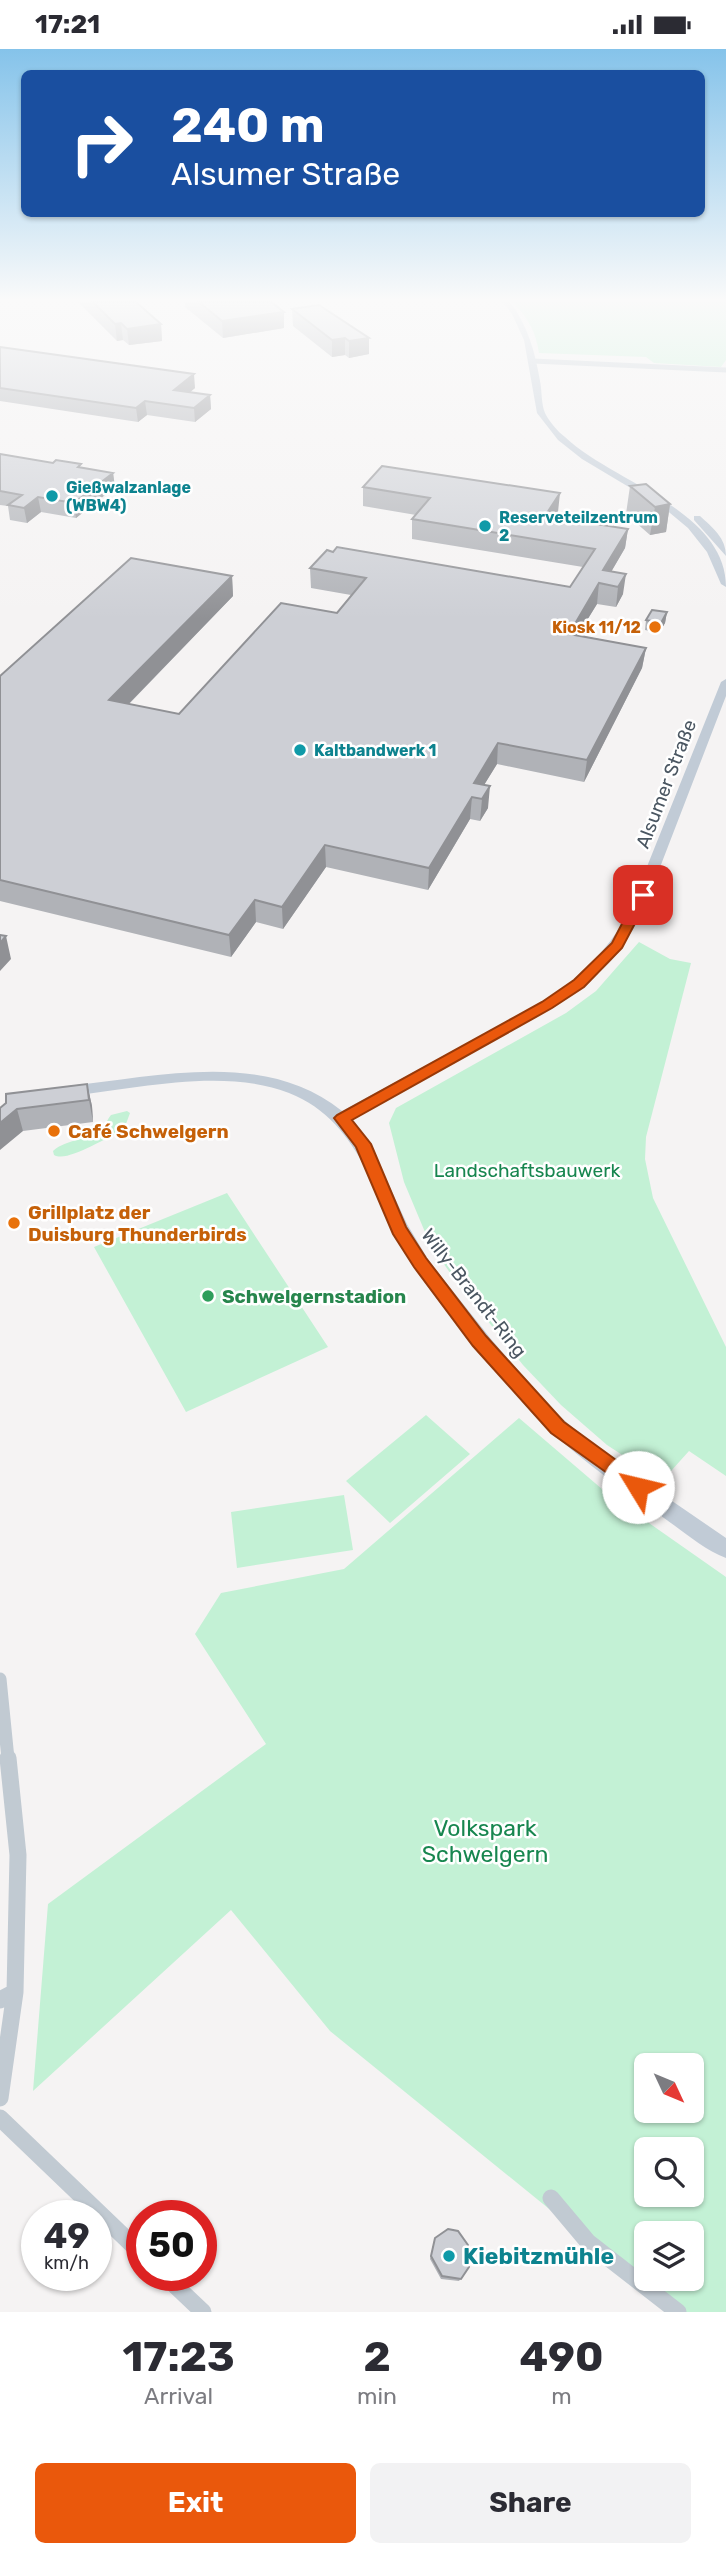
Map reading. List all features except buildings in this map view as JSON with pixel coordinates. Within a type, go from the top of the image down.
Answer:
[{"type":"street","points":[[540,408],[554,431],[582,455],[675,511],[710,548],[726,584]]},
{"type":"street","points":[[547,408],[565,430],[596,455],[682,506],[713,533],[726,553]]},
{"type":"street","name":"Alsumer Straße","points":[[342,1118],[547,1005],[579,983],[617,945],[652,876],[726,682]]},
{"type":"street","name":"Willy-Brandt-Ring","points":[[47,1093],[210,1076],[240,1078],[295,1090],[321,1102],[342,1118],[363,1144],[398,1229],[420,1263],[480,1341],[558,1428],[726,1549]]},
{"type":"street","points":[[0,1679],[18,1856],[15,1992],[0,2098]]},
{"type":"street","points":[[0,2000],[15,1992]]},
{"type":"street","points":[[0,2118],[126,2239]]},
{"type":"street","points":[[551,2198],[588,2242],[678,2312]]},
{"type":"street","points":[[180,2291],[202,2312]]},
{"type":"green space","name":"Landschaftsbauwerk","points":[[639,942],[670,959],[691,963],[646,1137],[645,1159],[653,1198],[726,1347],[726,1476],[689,1451],[662,1481],[607,1445],[561,1405],[523,1365],[455,1280],[430,1244],[404,1182],[389,1123],[396,1108],[566,1013],[596,991]]},
{"type":"green space","points":[[127,1111],[130,1113],[123,1132],[77,1153],[60,1157],[54,1155],[53,1151],[59,1147],[100,1130],[111,1115]]},
{"type":"green space","points":[[227,1193],[328,1347],[186,1412],[94,1247]]},
{"type":"green space","points":[[426,1415],[470,1454],[390,1523],[346,1481]]},
{"type":"green space","name":"Volkspark Schwelgern","points":[[519,1418],[609,1495],[726,1577],[726,2312],[676,2312],[650,2291],[704,2291],[704,2221],[634,2221],[634,2278],[330,2031],[231,1910],[33,2091],[48,1904],[266,1744],[195,1634],[221,1593],[344,1569]]},
{"type":"green space","points":[[344,1495],[353,1550],[237,1568],[231,1512]]},
{"type":"place","name":"Gießwalzanlage (WBW4)","points":[[52,496]]},
{"type":"place","name":"Reserveteilzentrum 2","points":[[485,526]]},
{"type":"place","name":"Kiosk 11/12","points":[[655,627]]},
{"type":"place","name":"Kaltbandwerk 1","points":[[300,750]]},
{"type":"place","name":"Café Schwelgern","points":[[54,1131]]},
{"type":"place","name":"Grillplatz der Duisburg Thunderbirds","points":[[14,1223]]},
{"type":"place","name":"Schwelgernstadion","points":[[208,1296]]},
{"type":"place","name":"Kiebitzmühle","points":[[449,2256]]},
{"type":"route","points":[[638,1487],[558,1428],[480,1341],[420,1263],[398,1229],[363,1144],[342,1118],[547,1005],[579,983],[617,945],[643,895]]}]
